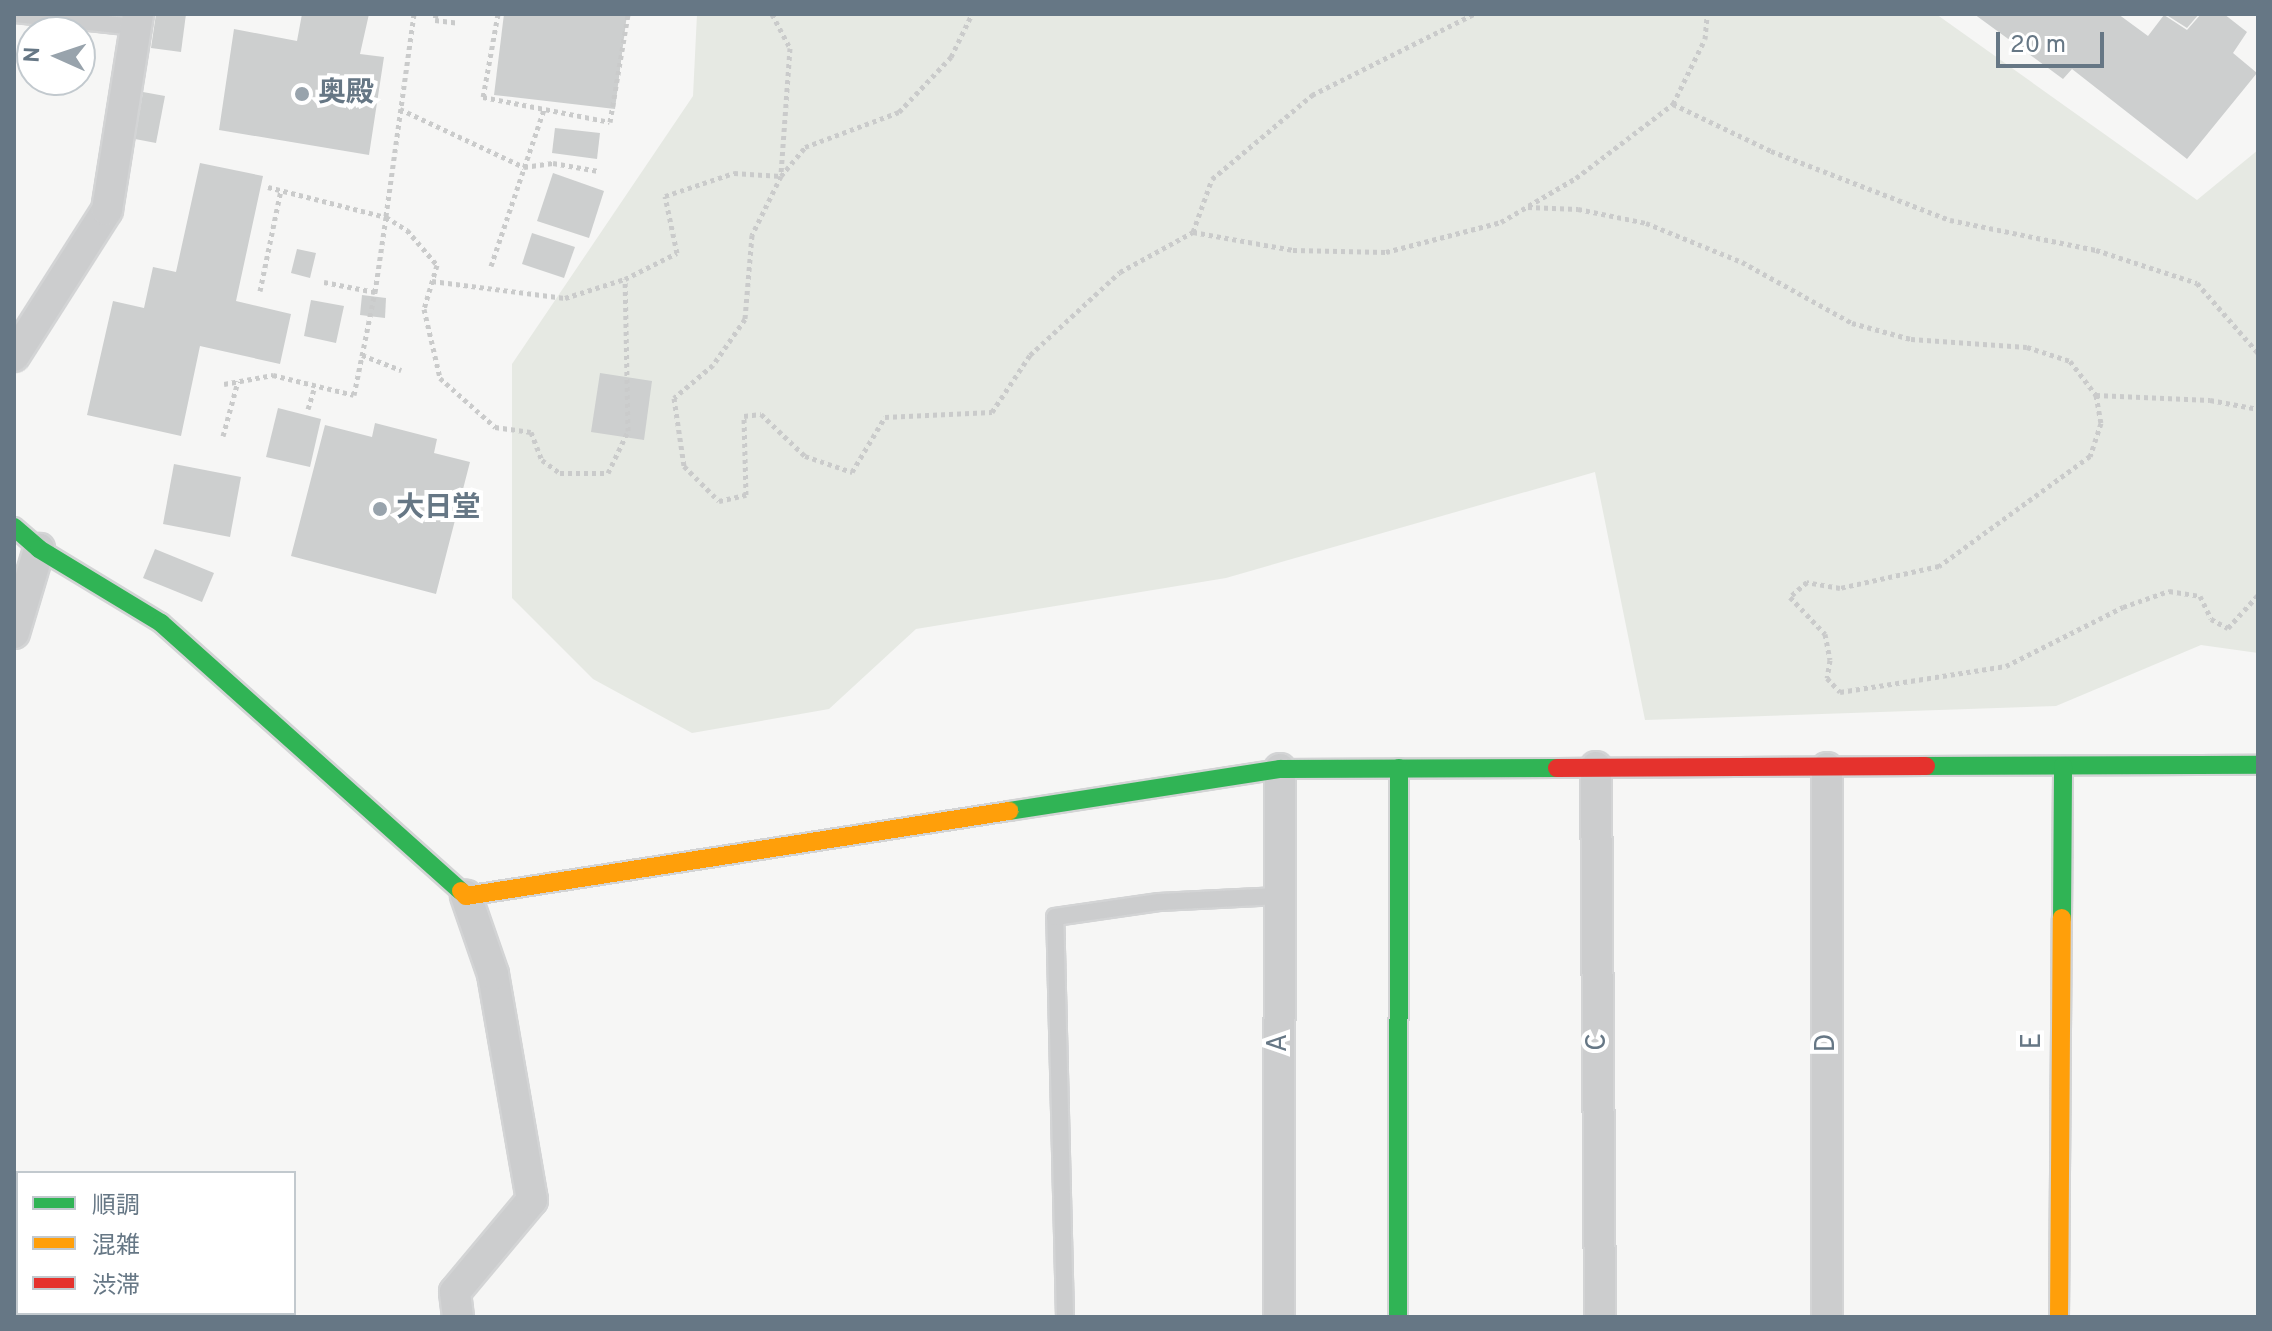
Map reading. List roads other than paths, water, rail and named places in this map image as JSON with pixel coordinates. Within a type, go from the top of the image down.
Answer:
[{"type":"street","points":[[14,356],[107,210],[137,21]]},
{"type":"street","points":[[14,527],[39,549],[161,623],[466,896],[493,974],[532,1200],[455,1292],[458,1317]]},
{"type":"street","points":[[14,633],[39,549]]},
{"type":"street","points":[[466,896],[1280,769],[2258,765]]},
{"type":"street","name":"E","points":[[2059,1317],[2063,766]]},
{"type":"street","name":"C","points":[[1596,767],[1600,1317]]},
{"type":"street","points":[[1398,1317],[1399,768]]},
{"type":"street","name":"D","points":[[1827,768],[1827,1317]]},
{"type":"street","name":"A","points":[[1279,1317],[1280,769]]},
{"type":"lane","points":[[14,14],[137,21]]},
{"type":"lane","points":[[1065,1317],[1055,917],[1159,902],[1279,896]]},
{"type":"place","name":"奥殿","points":[[302,94]]},
{"type":"place","name":"大日堂","points":[[380,509]]}]
